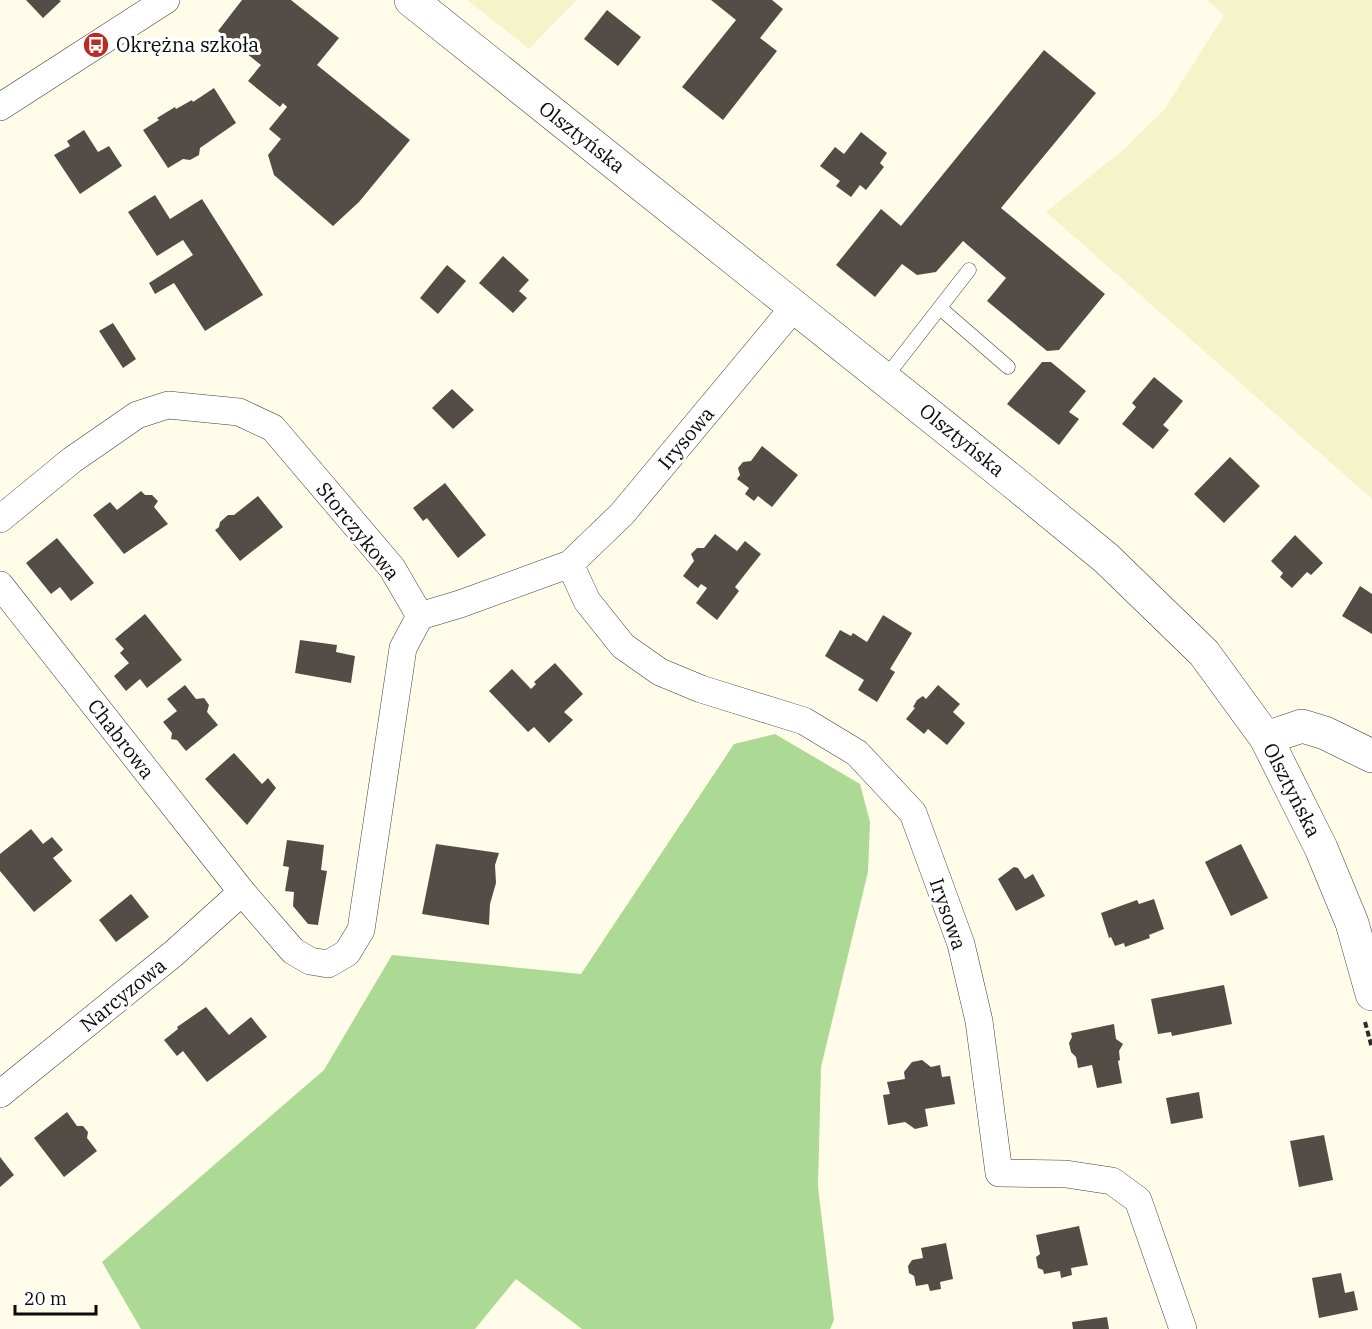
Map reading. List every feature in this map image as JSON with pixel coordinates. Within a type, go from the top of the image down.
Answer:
[{"type":"street","points":[[0,107],[166,0]]},
{"type":"street","name":"Olsztyńska","points":[[411,0],[885,378],[1106,558],[1204,652],[1266,738],[1321,848],[1352,923],[1372,994]]},
{"type":"street","name":"Irysowa","points":[[420,616],[570,564],[622,514],[795,306]]},
{"type":"street","name":"Storczykowa","points":[[0,519],[72,460],[137,415],[168,405],[239,412],[273,428],[392,568],[420,616]]},
{"type":"street","name":"Irysowa","points":[[570,564],[587,601],[623,646],[660,672],[701,689],[804,721],[857,753],[913,813],[961,944],[979,1021],[999,1173],[1066,1174],[1112,1181],[1138,1200],[1183,1329]]},
{"type":"street","name":"Chabrowa","points":[[0,585],[243,892]]},
{"type":"street","points":[[243,892],[293,951],[310,961],[328,964],[346,953],[361,930],[403,648],[420,616]]},
{"type":"street","points":[[1266,738],[1302,726],[1325,733],[1372,756]]},
{"type":"street","name":"Narcyzowa","points":[[0,1094],[173,954],[243,892]]},
{"type":"lane","points":[[885,378],[969,270]]},
{"type":"lane","points":[[940,308],[1008,367]]},
{"type":"green space","points":[[467,0],[577,0],[529,49]]},
{"type":"green space","points":[[1207,0],[1372,0],[1372,499],[1046,212],[1123,150],[1164,110],[1224,15]]},
{"type":"green space","points":[[775,734],[860,784],[870,822],[868,872],[821,1067],[818,1187],[834,1320],[830,1329],[582,1329],[516,1279],[475,1329],[141,1329],[102,1262],[324,1070],[392,955],[581,974],[734,744]]},
{"type":"building","points":[[26,0],[59,0],[61,1],[43,18]]},
{"type":"building","points":[[242,0],[291,0],[339,38],[317,65],[410,140],[359,202],[333,226],[274,175],[268,155],[281,139],[269,129],[287,107],[283,103],[280,107],[248,81],[261,65],[218,31]]},
{"type":"building","points":[[711,0],[772,0],[783,9],[760,38],[777,51],[723,120],[682,87],[736,20]]},
{"type":"building","points":[[607,10],[641,37],[618,66],[584,39]]},
{"type":"building","points":[[1044,50],[1096,93],[1001,208],[1105,294],[1059,350],[1047,351],[987,301],[1006,278],[963,241],[936,272],[917,275],[902,264],[875,297],[836,265],[881,209],[901,226]]},
{"type":"building","points":[[214,88],[236,123],[200,148],[199,155],[190,160],[183,159],[168,168],[143,130],[175,107],[176,109],[192,100],[193,102]]},
{"type":"building","points":[[84,130],[98,152],[109,146],[122,166],[80,194],[54,155],[70,146],[67,141]]},
{"type":"building","points":[[861,132],[887,153],[880,163],[884,167],[866,190],[860,185],[851,197],[836,186],[840,181],[820,166],[835,147],[844,154]]},
{"type":"building","points":[[155,195],[170,219],[202,199],[263,295],[205,331],[174,283],[155,294],[149,283],[193,255],[183,240],[157,256],[128,212]]},
{"type":"building","points":[[503,256],[529,280],[519,291],[527,298],[513,313],[479,283]]},
{"type":"building","points":[[447,265],[466,281],[438,314],[420,298]]},
{"type":"building","points":[[113,323],[136,359],[123,368],[99,331]]},
{"type":"building","points":[[1042,362],[1051,362],[1086,391],[1069,412],[1079,419],[1059,445],[1007,404]]},
{"type":"building","points":[[1154,377],[1183,401],[1163,425],[1169,430],[1153,449],[1122,424],[1136,407],[1132,403]]},
{"type":"building","points":[[452,389],[474,410],[453,429],[432,408]]},
{"type":"building","points":[[762,446],[798,475],[772,507],[758,496],[754,501],[745,494],[749,488],[737,479],[740,475],[738,468],[743,462],[751,461]]},
{"type":"building","points":[[1230,457],[1260,486],[1224,523],[1194,494]]},
{"type":"building","points":[[445,483],[486,535],[458,558],[427,518],[423,521],[413,508]]},
{"type":"building","points":[[141,491],[145,495],[152,495],[158,501],[154,507],[168,524],[124,554],[93,515],[110,502],[117,510]]},
{"type":"building","points":[[258,496],[283,527],[240,561],[215,530],[228,515],[234,515]]},
{"type":"building","points":[[715,534],[737,551],[745,541],[761,554],[735,587],[739,591],[717,620],[696,603],[707,588],[701,584],[698,588],[683,576],[694,561],[691,554],[697,548],[704,548]]},
{"type":"building","points":[[1295,535],[1323,563],[1311,575],[1307,572],[1292,588],[1280,577],[1283,573],[1271,561]]},
{"type":"building","points":[[57,538],[94,583],[71,601],[60,587],[51,594],[26,563]]},
{"type":"building","points":[[1360,586],[1372,594],[1372,634],[1342,616]]},
{"type":"building","points":[[145,614],[182,660],[147,688],[140,679],[126,691],[114,676],[129,663],[120,653],[124,649],[115,639]]},
{"type":"building","points":[[883,615],[912,633],[890,669],[895,672],[877,702],[858,690],[864,680],[825,656],[840,630],[851,636],[853,633],[867,642]]},
{"type":"building","points":[[300,640],[337,645],[336,652],[355,656],[351,683],[295,673]]},
{"type":"building","points":[[555,663],[583,694],[564,712],[573,720],[549,743],[534,727],[528,732],[489,691],[512,669],[531,689],[536,684],[534,682]]},
{"type":"building","points":[[185,685],[196,699],[204,698],[209,705],[207,712],[218,725],[186,751],[177,740],[171,739],[172,733],[163,722],[177,711],[167,699]]},
{"type":"building","points":[[938,685],[960,704],[953,712],[965,723],[947,745],[928,729],[924,734],[906,719],[915,708],[913,707],[917,700],[923,696],[926,699]]},
{"type":"building","points":[[234,753],[262,784],[268,778],[276,788],[247,825],[205,779]]},
{"type":"building","points":[[31,829],[43,844],[52,837],[63,850],[53,858],[72,881],[34,912],[0,871],[0,854]]},
{"type":"building","points":[[287,840],[324,845],[321,870],[327,871],[318,925],[308,924],[293,906],[294,892],[285,891],[289,867],[283,866]]},
{"type":"building","points":[[436,844],[499,853],[495,865],[496,883],[490,904],[489,925],[422,914]]},
{"type":"building","points":[[1241,844],[1268,898],[1231,916],[1205,862]]},
{"type":"building","points":[[1014,867],[1018,868],[1025,879],[1033,874],[1045,896],[1016,911],[998,879]]},
{"type":"building","points":[[131,894],[149,917],[116,942],[99,920]]},
{"type":"building","points":[[1154,899],[1164,929],[1149,935],[1150,938],[1125,947],[1124,943],[1115,946],[1111,937],[1109,938],[1101,913],[1137,900],[1139,904]]},
{"type":"building","points":[[1224,985],[1232,1024],[1172,1036],[1171,1032],[1158,1034],[1151,999]]},
{"type":"building","points":[[206,1007],[229,1035],[251,1017],[267,1037],[207,1082],[183,1051],[177,1056],[164,1040],[178,1029],[177,1027]]},
{"type":"building","points":[[1114,1024],[1116,1039],[1123,1044],[1119,1051],[1120,1060],[1118,1061],[1122,1083],[1097,1088],[1092,1065],[1078,1068],[1076,1057],[1071,1052],[1069,1043],[1071,1033]]},
{"type":"building","points":[[922,1060],[931,1067],[940,1065],[942,1077],[950,1076],[955,1104],[925,1109],[928,1126],[915,1129],[905,1122],[888,1125],[883,1095],[890,1094],[887,1082],[905,1079],[904,1072],[912,1062]]},
{"type":"building","points":[[1199,1092],[1203,1118],[1171,1124],[1166,1098]]},
{"type":"building","points":[[67,1112],[77,1126],[83,1126],[88,1132],[87,1138],[97,1151],[64,1177],[34,1138]]},
{"type":"building","points":[[1324,1135],[1333,1180],[1299,1187],[1290,1141]]},
{"type":"building","points":[[0,1157],[14,1175],[0,1187]]},
{"type":"building","points":[[1079,1226],[1088,1265],[1071,1268],[1072,1275],[1061,1278],[1060,1271],[1044,1274],[1043,1270],[1038,1268],[1036,1257],[1040,1254],[1036,1235]]},
{"type":"building","points":[[946,1243],[953,1279],[940,1282],[941,1289],[930,1291],[928,1284],[916,1286],[914,1276],[909,1273],[908,1266],[912,1260],[923,1258],[921,1248]]},
{"type":"building","points":[[1341,1273],[1345,1293],[1354,1291],[1358,1310],[1319,1318],[1312,1278]]},
{"type":"building","points":[[1107,1317],[1109,1329],[1073,1329],[1072,1322]]},
{"type":"place","name":"Okrężna szkoła","points":[[96,45]]}]
